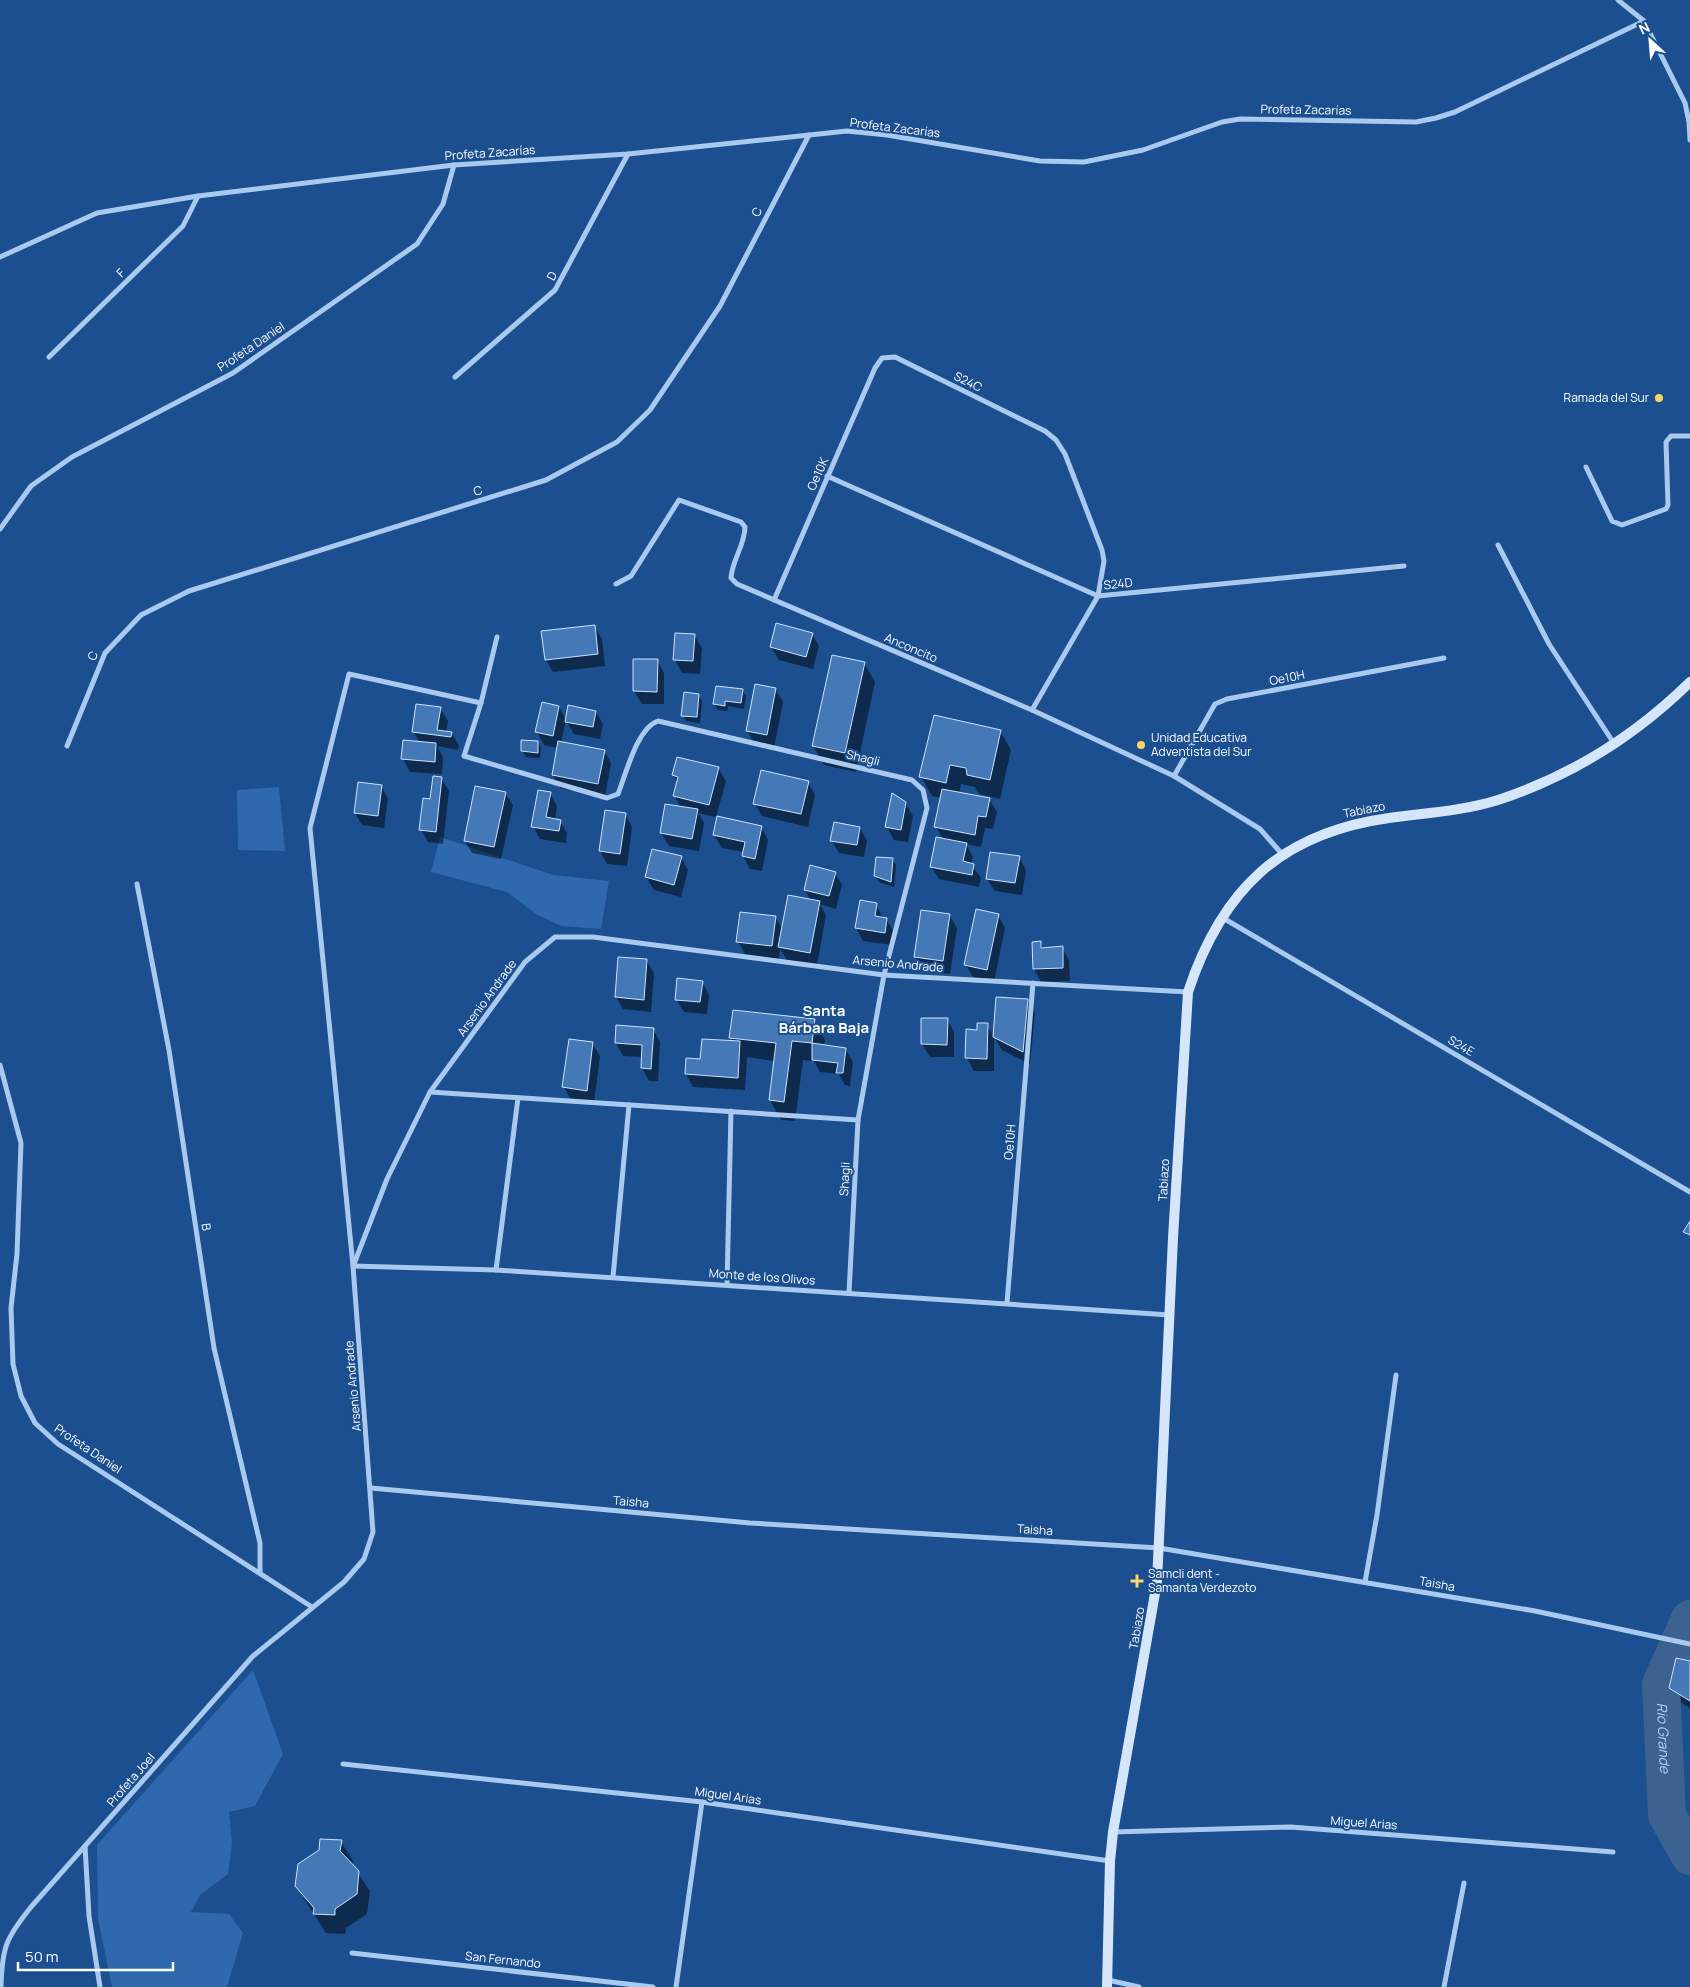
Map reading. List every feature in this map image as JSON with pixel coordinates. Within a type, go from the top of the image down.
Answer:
[{"type":"street","points":[[1618,0],[1644,21],[1685,103],[1690,122],[1690,140]]},
{"type":"street","name":"Profeta Zacarías","points":[[0,257],[97,213],[198,196],[454,165],[628,154],[847,131],[887,135],[1040,161],[1084,162],[1143,150],[1222,122],[1240,119],[1416,122],[1455,112],[1644,21]]},
{"type":"street","name":"C","points":[[66,746],[105,653],[141,614],[189,591],[546,480],[617,442],[650,410],[720,306],[809,134]]},
{"type":"street","name":"D","points":[[455,377],[555,290],[628,154]]},
{"type":"street","name":"Profeta Daniel","points":[[0,529],[31,486],[72,458],[233,373],[417,244],[442,204],[454,165]]},
{"type":"street","name":"F","points":[[49,357],[183,226],[198,196]]},
{"type":"street","name":"S24C","points":[[882,358],[894,357],[1045,431],[1056,440],[1065,454],[1102,550],[1104,561],[1098,596]]},
{"type":"street","name":"Oe10K","points":[[774,600],[875,368],[882,358]]},
{"type":"street","points":[[1586,467],[1612,521],[1622,525],[1666,509],[1668,505],[1666,442],[1671,436],[1690,436]]},
{"type":"street","name":"S24D","points":[[828,476],[1098,596],[1404,566]]},
{"type":"street","name":"Anconcito","points":[[616,584],[631,576],[680,500],[741,522],[745,527],[745,534],[731,578],[737,584],[1032,710],[1174,776],[1260,829],[1282,854]]},
{"type":"street","points":[[1498,544],[1549,644],[1615,745]]},
{"type":"street","points":[[1032,710],[1098,596]]},
{"type":"street","name":"Shagli","points":[[497,637],[481,703],[464,756],[607,798],[618,794],[641,734],[652,722],[658,721],[912,780],[923,790],[927,808],[884,975],[858,1120],[849,1293]]},
{"type":"street","name":"Oe10H","points":[[1174,776],[1215,704],[1444,658]]},
{"type":"street","points":[[353,1266],[310,828],[349,674],[481,703]]},
{"type":"street","name":"Tabiazo","points":[[1107,1984],[1110,1861],[1113,1832],[1141,1685],[1157,1582],[1188,992],[1199,960],[1223,918],[1236,899],[1257,875],[1282,854],[1303,842],[1334,829],[1365,822],[1496,800],[1545,782],[1615,745],[1690,682]]},
{"type":"street","name":"B","points":[[136,884],[169,1050],[214,1348],[260,1543],[260,1572]]},
{"type":"street","name":"S24E","points":[[1223,918],[1690,1192]]},
{"type":"street","name":"Arsenio Andrade","points":[[312,1607],[344,1582],[364,1559],[373,1532],[353,1266],[387,1179],[430,1092],[525,962],[555,937],[593,937],[884,975],[1188,992]]},
{"type":"street","name":"Oe10H","points":[[1007,1303],[1033,983]]},
{"type":"street","name":"Profeta Daniel","points":[[0,1066],[21,1143],[17,1254],[11,1308],[13,1364],[21,1396],[35,1423],[58,1444],[312,1607]]},
{"type":"street","points":[[430,1092],[858,1120]]},
{"type":"street","points":[[496,1270],[518,1098]]},
{"type":"street","points":[[613,1277],[630,1105]]},
{"type":"street","points":[[727,1285],[731,1111]]},
{"type":"street","name":"Monte de los Olivos","points":[[353,1266],[496,1270],[613,1277],[1170,1315]]},
{"type":"street","points":[[1365,1582],[1377,1515],[1396,1375]]},
{"type":"street","name":"Taisha","points":[[371,1488],[750,1523],[1159,1548],[1535,1611],[1690,1644]]},
{"type":"street","name":"Profeta Joel","points":[[0,1987],[6,1941],[31,1907],[253,1656],[312,1607]]},
{"type":"street","name":"Miguel Arias","points":[[343,1764],[702,1802],[1110,1861]]},
{"type":"street","points":[[676,1987],[702,1802]]},
{"type":"street","name":"Miguel Arias","points":[[1113,1832],[1291,1828],[1612,1852]]},
{"type":"street","points":[[85,1846],[89,1916],[100,1987]]},
{"type":"street","points":[[1444,1987],[1464,1883]]},
{"type":"street","name":"San Fernando","points":[[352,1953],[653,1987]]},
{"type":"street","points":[[1107,1984],[1139,1987]]},
{"type":"shaded area","points":[[279,787],[285,851],[238,850],[237,790]]},
{"type":"shaded area","points":[[440,837],[553,875],[609,881],[601,929],[561,926],[536,914],[507,892],[431,872]]},
{"type":"shaded area","points":[[253,1670],[283,1754],[255,1806],[229,1812],[232,1843],[228,1874],[200,1895],[191,1912],[229,1914],[243,1933],[227,1987],[112,1987],[98,1919],[97,1845]]},
{"type":"building","points":[[776,623],[813,633],[806,657],[770,647]]},
{"type":"building","points":[[595,625],[598,654],[545,660],[541,631]]},
{"type":"building","points":[[675,633],[695,634],[693,661],[673,660]]},
{"type":"building","points":[[832,655],[865,662],[845,753],[812,746]]},
{"type":"building","points":[[633,659],[658,659],[657,692],[633,691]]},
{"type":"building","points":[[755,684],[776,688],[767,735],[746,731]]},
{"type":"building","points":[[716,686],[743,689],[741,703],[725,701],[725,706],[713,704]]},
{"type":"building","points":[[684,692],[699,694],[697,717],[681,716]]},
{"type":"building","points":[[542,702],[559,706],[553,736],[535,732]]},
{"type":"building","points":[[416,704],[441,707],[437,730],[452,732],[451,737],[412,732]]},
{"type":"building","points":[[568,705],[596,711],[593,727],[565,722]]},
{"type":"building","points":[[934,715],[1001,730],[990,780],[967,775],[966,768],[950,765],[946,783],[919,777]]},
{"type":"building","points":[[403,740],[436,743],[435,762],[401,759]]},
{"type":"building","points":[[521,740],[538,741],[538,753],[521,751]]},
{"type":"building","points":[[558,741],[605,750],[598,784],[552,775]]},
{"type":"building","points":[[677,757],[719,767],[709,805],[673,796],[678,777],[672,775]]},
{"type":"building","points":[[761,770],[809,781],[801,814],[753,804]]},
{"type":"building","points":[[433,776],[442,777],[436,832],[419,830],[423,798],[430,799]]},
{"type":"building","points":[[358,782],[382,785],[378,816],[354,813]]},
{"type":"building","points":[[475,786],[506,792],[494,847],[464,841]]},
{"type":"building","points":[[942,789],[990,798],[986,817],[978,816],[975,835],[934,827]]},
{"type":"building","points":[[538,790],[551,792],[546,817],[561,820],[559,831],[531,827]]},
{"type":"building","points":[[892,793],[906,802],[901,830],[885,827]]},
{"type":"building","points":[[665,804],[698,809],[692,839],[660,833]]},
{"type":"building","points":[[605,810],[626,813],[620,854],[599,851]]},
{"type":"building","points":[[717,816],[762,826],[755,859],[742,856],[745,842],[713,835]]},
{"type":"building","points":[[834,822],[860,827],[857,845],[830,841]]},
{"type":"building","points":[[936,837],[967,843],[963,861],[974,864],[972,875],[930,867]]},
{"type":"building","points":[[652,849],[682,856],[674,885],[645,877]]},
{"type":"building","points":[[990,852],[1020,856],[1015,883],[986,879]]},
{"type":"building","points":[[876,857],[893,858],[891,882],[874,876]]},
{"type":"building","points":[[810,865],[836,872],[829,896],[804,890]]},
{"type":"building","points":[[788,895],[820,901],[810,953],[778,947]]},
{"type":"building","points":[[860,900],[877,903],[875,916],[887,918],[885,933],[855,928]]},
{"type":"building","points":[[976,909],[999,914],[987,970],[964,965]]},
{"type":"building","points":[[921,910],[950,914],[943,961],[914,957]]},
{"type":"building","points":[[740,912],[776,916],[772,946],[736,942]]},
{"type":"building","points":[[1041,941],[1041,948],[1063,946],[1063,968],[1033,969],[1032,942]]},
{"type":"building","points":[[618,957],[647,959],[644,1000],[615,997]]},
{"type":"building","points":[[677,978],[703,981],[700,1002],[675,1000]]},
{"type":"building","points":[[996,997],[1028,999],[1023,1052],[993,1037]]},
{"type":"building","points":[[733,1010],[815,1019],[812,1043],[792,1041],[784,1102],[769,1100],[776,1043],[729,1038]]},
{"type":"building","points":[[921,1018],[948,1018],[947,1045],[921,1044]]},
{"type":"building","points":[[977,1023],[988,1023],[987,1059],[965,1058],[966,1029],[977,1030]]},
{"type":"building","points":[[616,1025],[654,1028],[651,1069],[641,1068],[642,1045],[615,1043]]},
{"type":"building","points":[[569,1039],[593,1042],[587,1091],[562,1087]]},
{"type":"building","points":[[702,1039],[740,1041],[738,1078],[685,1074],[686,1058],[700,1059]]},
{"type":"building","points":[[812,1043],[846,1048],[843,1073],[836,1073],[838,1063],[812,1060]]},
{"type":"building","points":[[1690,1221],[1690,1235],[1683,1232]]},
{"type":"building","points":[[1676,1658],[1690,1661],[1690,1701],[1669,1688]]},
{"type":"building","points":[[320,1839],[342,1840],[340,1851],[359,1871],[357,1894],[335,1909],[335,1915],[313,1914],[314,1908],[295,1886],[298,1864],[319,1850]]},
{"type":"waterway","name":"Rio Grande","points":[[1690,1619],[1661,1684],[1667,1815],[1690,1856]]},
{"type":"place","name":"Ramada del Sur","points":[[1659,398]]},
{"type":"place","name":"Unidad Educativa Adventista del Sur","points":[[1141,745]]},
{"type":"place","name":"Samcli dent - Samanta Verdezoto","points":[[1137,1581]]},
{"type":"district","name":"Santa Bárbara Baja","points":[[824,1020]]}]
